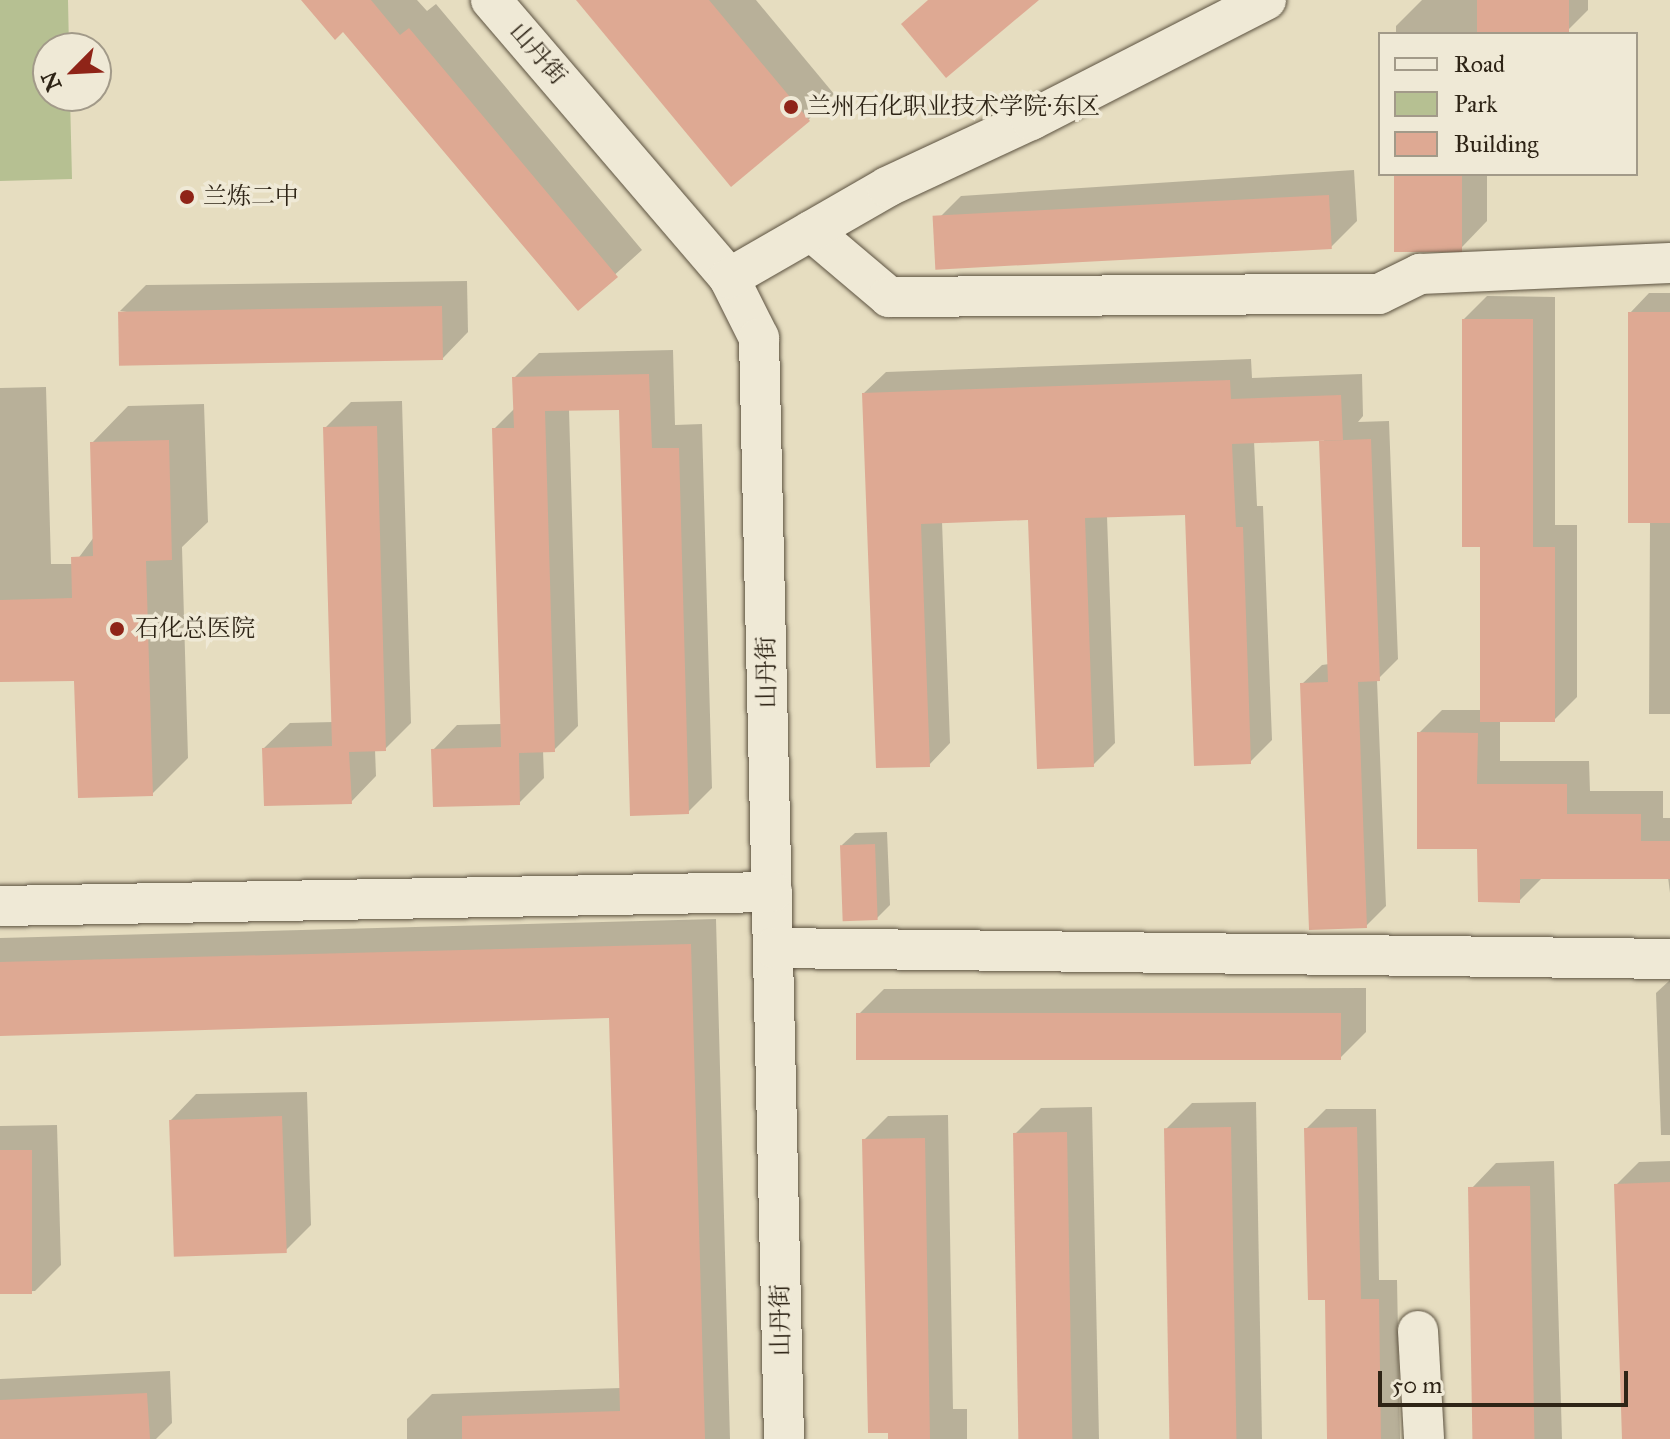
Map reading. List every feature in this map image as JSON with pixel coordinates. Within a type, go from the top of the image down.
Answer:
[{"type":"street","name":"山丹街","points":[[491,0],[729,278],[759,338],[784,1439]]},
{"type":"street","points":[[729,278],[887,187],[1031,120],[1266,0]]},
{"type":"street","points":[[811,231],[889,297],[1379,294],[1420,274],[1670,263]]},
{"type":"street","points":[[0,906],[772,892]]},
{"type":"street","points":[[774,948],[1670,959]]},
{"type":"street","points":[[1418,1331],[1424,1439]]},
{"type":"green space","points":[[0,0],[68,0],[69,32],[32,32],[32,112],[70,112],[72,179],[0,181]]},
{"type":"building","points":[[301,0],[371,0],[400,35],[409,28],[618,277],[578,311],[343,32],[335,40]]},
{"type":"building","points":[[576,0],[709,0],[810,121],[731,187]]},
{"type":"building","points":[[928,0],[1039,0],[946,78],[901,24]]},
{"type":"building","points":[[1477,0],[1569,0],[1569,32],[1477,32]]},
{"type":"building","points":[[1394,176],[1462,176],[1462,252],[1394,252]]},
{"type":"building","points":[[1329,195],[1332,249],[935,270],[933,216]]},
{"type":"building","points":[[442,306],[443,360],[119,366],[118,312]]},
{"type":"building","points":[[1628,312],[1670,312],[1670,523],[1628,523]]},
{"type":"building","points":[[1462,319],[1533,319],[1533,547],[1555,547],[1555,722],[1480,722],[1480,547],[1462,547]]},
{"type":"building","points":[[649,374],[652,448],[679,448],[689,814],[630,816],[619,410],[545,411],[555,752],[519,753],[520,805],[433,807],[431,749],[501,747],[492,428],[514,428],[512,377]]},
{"type":"building","points":[[1230,380],[1231,399],[1341,395],[1343,440],[1232,444],[1236,527],[1243,527],[1251,764],[1194,766],[1185,515],[1085,518],[1094,767],[1037,769],[1028,520],[921,524],[930,767],[876,768],[862,393]]},
{"type":"building","points":[[377,426],[386,751],[349,752],[352,804],[264,806],[262,748],[332,746],[323,427]]},
{"type":"building","points":[[1371,439],[1380,681],[1358,682],[1367,928],[1309,930],[1300,683],[1328,682],[1319,441]]},
{"type":"building","points":[[169,440],[172,560],[146,561],[153,796],[78,798],[74,681],[0,682],[0,600],[72,598],[71,557],[93,556],[90,442]]},
{"type":"building","points":[[1417,732],[1478,733],[1477,784],[1567,784],[1567,814],[1641,814],[1641,841],[1670,841],[1670,879],[1520,879],[1520,903],[1478,902],[1477,849],[1417,849]]},
{"type":"building","points":[[875,844],[878,920],[843,921],[840,845]]},
{"type":"building","points":[[691,944],[705,1439],[462,1439],[462,1416],[620,1411],[609,1018],[0,1036],[0,962]]},
{"type":"building","points":[[856,1013],[1341,1013],[1341,1060],[856,1060]]},
{"type":"building","points":[[282,1116],[287,1253],[174,1257],[169,1120]]},
{"type":"building","points":[[1231,1127],[1236,1439],[1169,1439],[1164,1128]]},
{"type":"building","points":[[1357,1127],[1361,1299],[1379,1299],[1381,1439],[1327,1439],[1325,1300],[1308,1300],[1304,1128]]},
{"type":"building","points":[[1067,1132],[1072,1439],[1018,1439],[1013,1133]]},
{"type":"building","points":[[925,1138],[930,1439],[888,1439],[888,1433],[868,1433],[862,1139]]},
{"type":"building","points":[[0,1150],[32,1150],[32,1294],[0,1294]]},
{"type":"building","points":[[1670,1182],[1670,1439],[1622,1439],[1614,1184]]},
{"type":"building","points":[[1530,1186],[1534,1439],[1472,1439],[1468,1187]]},
{"type":"building","points":[[147,1393],[150,1439],[0,1439],[0,1400]]},
{"type":"place","name":"兰州石化职业技术学院·东区","points":[[791,107]]},
{"type":"place","name":"兰炼二中","points":[[187,197]]},
{"type":"place","name":"石化总医院","points":[[117,629]]}]
